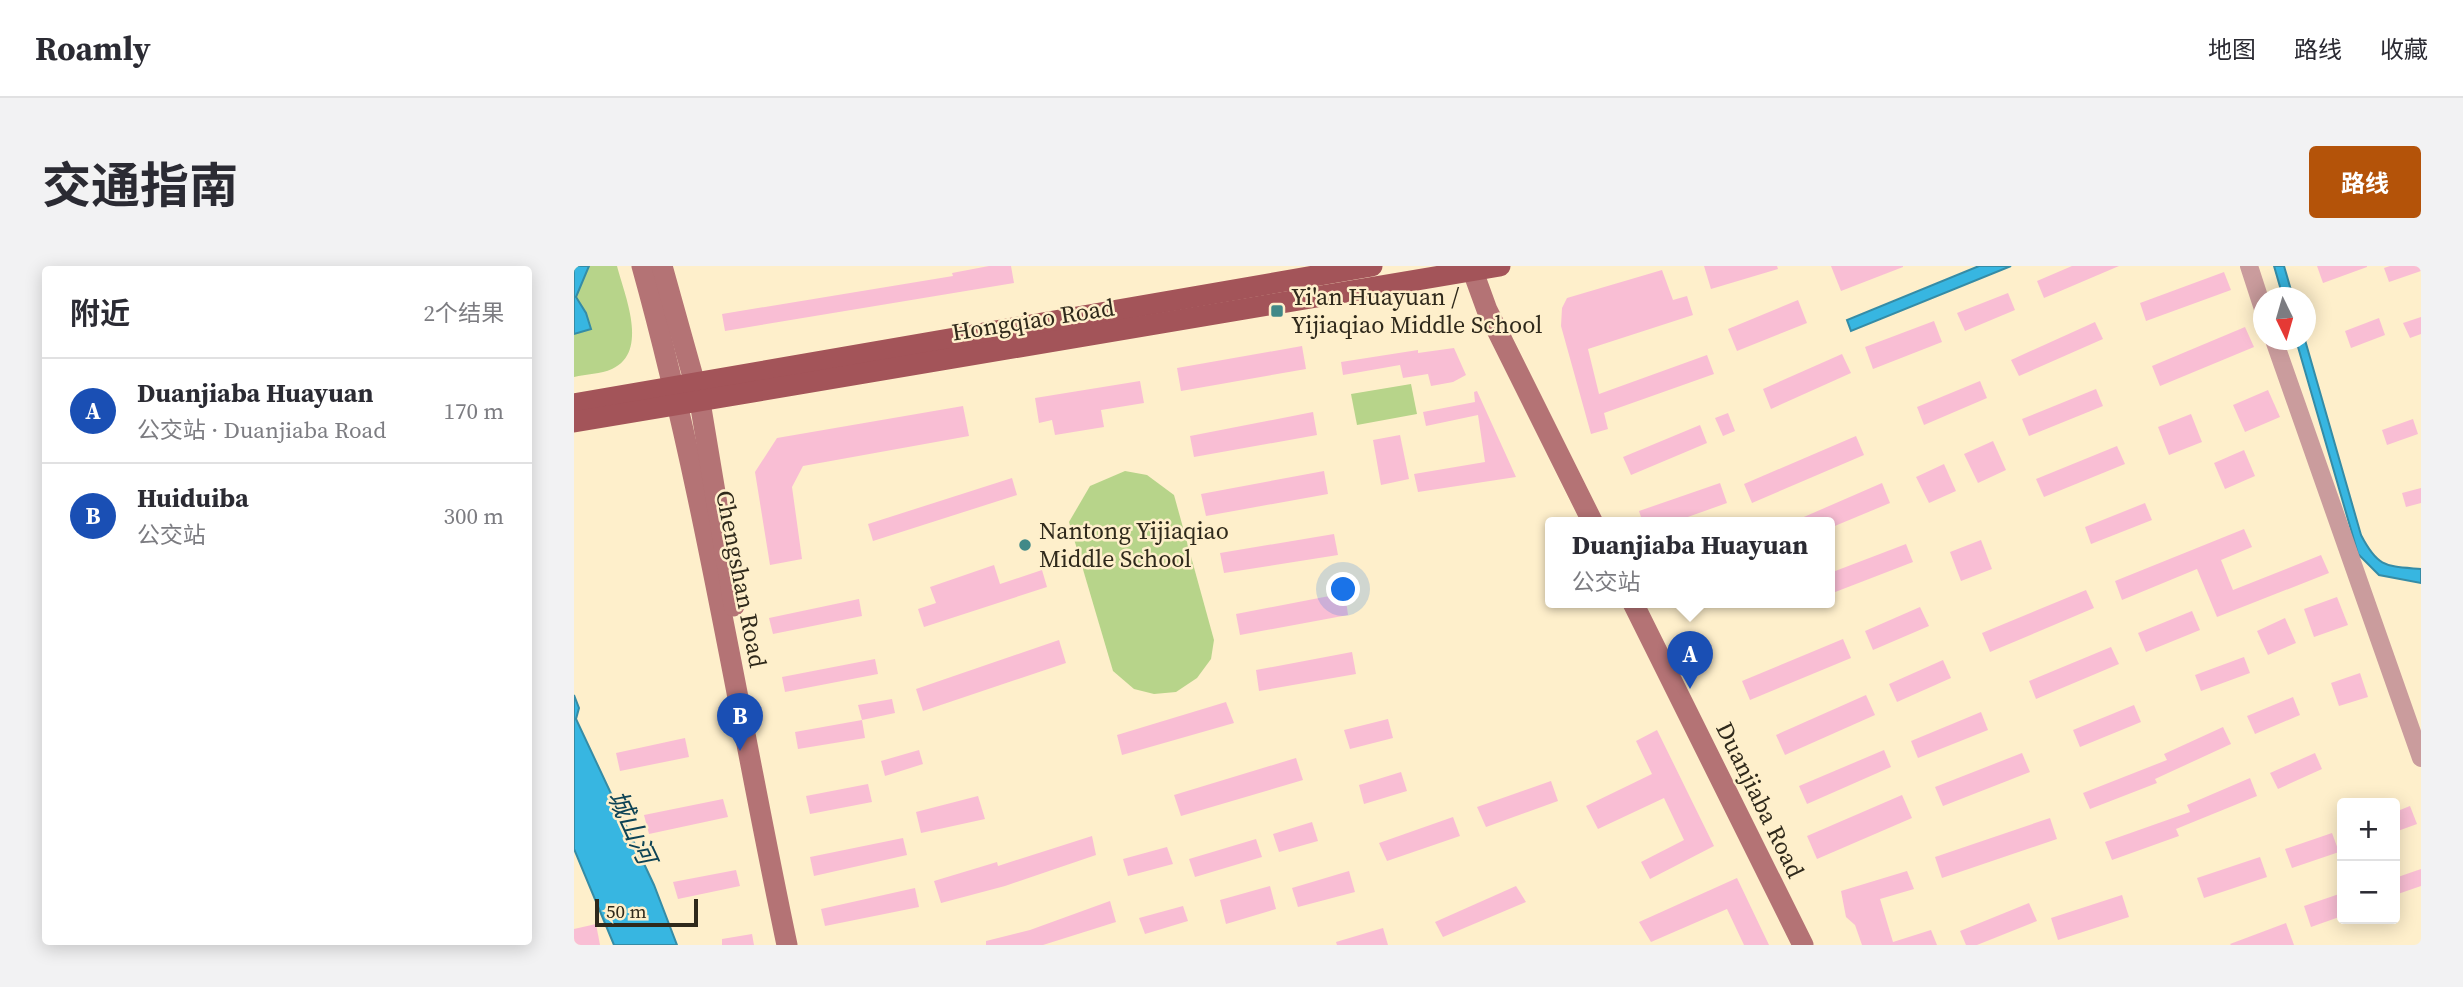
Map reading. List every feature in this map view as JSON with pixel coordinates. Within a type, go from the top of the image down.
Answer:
[{"type":"main road","name":"Chengshan Road","points":[[642,266],[688,394],[787,945]]},
{"type":"main road","name":"Chengshan Road","points":[[662,266],[800,945]]},
{"type":"main road","name":"Hongqiao Road","points":[[574,422],[688,394],[1372,266]]},
{"type":"main road","name":"Hongqiao Road","points":[[574,404],[688,394],[1500,266]]},
{"type":"main road","points":[[1472,269],[1487,310],[1590,517]]},
{"type":"main road","name":"Duanjiaba Road","points":[[1635,608],[1803,945]]},
{"type":"street","points":[[2249,266],[2256,287]]},
{"type":"street","points":[[2278,350],[2421,758]]},
{"type":"green space","points":[[574,266],[617,266],[629,306],[632,336],[630,350],[623,361],[612,369],[574,377]]},
{"type":"green space","points":[[1411,384],[1417,414],[1357,425],[1351,394]]},
{"type":"green space","points":[[1125,471],[1147,475],[1174,495],[1214,640],[1211,659],[1197,678],[1176,692],[1154,694],[1134,689],[1113,671],[1069,522],[1090,486]]},
{"type":"water","points":[[574,266],[589,266],[576,297],[586,313],[591,329],[574,334]]},
{"type":"water","points":[[1979,266],[2011,266],[1851,331],[1847,320]]},
{"type":"water","points":[[2274,266],[2284,266],[2290,287],[2280,287]]},
{"type":"water","points":[[2299,350],[2308,350],[2361,535],[2373,554],[2384,563],[2421,569],[2421,583],[2379,575],[2358,554]]},
{"type":"water","points":[[574,695],[579,708],[576,719],[654,885],[677,945],[614,945],[574,849]]},
{"type":"building","points":[[989,266],[1011,266],[1014,283],[725,331],[722,314],[953,276],[952,273]]},
{"type":"building","points":[[1704,266],[1777,266],[1778,269],[1711,289]]},
{"type":"building","points":[[1831,266],[1903,266],[1903,267],[1841,291]]},
{"type":"building","points":[[2072,266],[2119,266],[2044,298],[2037,281]]},
{"type":"building","points":[[2317,266],[2367,266],[2367,267],[2323,283]]},
{"type":"building","points":[[2421,266],[2421,271],[2389,282],[2384,268]]},
{"type":"building","points":[[1662,270],[1673,300],[1687,296],[1693,315],[1588,349],[1599,394],[1707,355],[1714,374],[1604,413],[1608,429],[1591,434],[1561,326],[1562,308],[1567,298]]},
{"type":"building","points":[[2224,272],[2231,290],[2146,321],[2140,303]]},
{"type":"building","points":[[2008,293],[2015,310],[1965,331],[1957,313]]},
{"type":"building","points":[[1798,300],[1807,323],[1737,351],[1728,329]]},
{"type":"building","points":[[2421,317],[2421,334],[2410,338],[2403,323]]},
{"type":"building","points":[[2379,318],[2385,335],[2351,348],[2345,331]]},
{"type":"building","points":[[1934,321],[1942,342],[1873,369],[1865,347]]},
{"type":"building","points":[[2095,322],[2103,339],[2019,376],[2011,360]]},
{"type":"building","points":[[2245,327],[2253,345],[2253,347],[2160,386],[2152,366]]},
{"type":"building","points":[[1302,346],[1306,369],[1181,391],[1177,368]]},
{"type":"building","points":[[1454,348],[1466,375],[1453,382],[1431,386],[1428,374],[1403,378],[1400,365],[1343,375],[1341,362],[1418,350],[1418,353]]},
{"type":"building","points":[[1842,354],[1851,373],[1771,409],[1763,389]]},
{"type":"building","points":[[1140,381],[1144,403],[1101,410],[1104,427],[1055,435],[1052,420],[1039,423],[1035,398]]},
{"type":"building","points":[[1980,381],[1987,398],[1924,425],[1917,407]]},
{"type":"building","points":[[2096,389],[2103,406],[2029,436],[2022,419]]},
{"type":"building","points":[[2268,390],[2280,417],[2245,432],[2233,405]]},
{"type":"building","points":[[1477,391],[1516,477],[1418,492],[1414,474],[1485,462],[1478,415],[1426,426],[1423,412],[1475,402],[1474,392]]},
{"type":"building","points":[[963,406],[969,436],[803,466],[792,487],[802,559],[770,565],[755,472],[777,438]]},
{"type":"building","points":[[1313,412],[1317,435],[1194,457],[1190,436]]},
{"type":"building","points":[[1728,413],[1735,431],[1723,436],[1715,418]]},
{"type":"building","points":[[2191,414],[2202,442],[2169,455],[2158,427]]},
{"type":"building","points":[[2413,419],[2418,434],[2387,445],[2382,430]]},
{"type":"building","points":[[1700,425],[1707,443],[1631,475],[1623,457]]},
{"type":"building","points":[[1400,435],[1409,479],[1381,485],[1373,440]]},
{"type":"building","points":[[1856,436],[1864,455],[1752,503],[1744,484]]},
{"type":"building","points":[[1993,441],[2006,470],[1978,483],[1964,454]]},
{"type":"building","points":[[2117,446],[2125,464],[2044,497],[2036,479]]},
{"type":"building","points":[[2244,450],[2255,476],[2225,489],[2214,463]]},
{"type":"building","points":[[1944,464],[1956,491],[1929,503],[1916,477]]},
{"type":"building","points":[[1324,471],[1328,494],[1206,516],[1201,494]]},
{"type":"building","points":[[1012,478],[1017,495],[873,541],[868,524]]},
{"type":"building","points":[[1720,483],[1727,503],[1688,517],[1641,517],[1639,511]]},
{"type":"building","points":[[1882,483],[1890,503],[1835,526],[1835,517],[1804,517]]},
{"type":"building","points":[[2421,488],[2421,503],[2406,507],[2402,493]]},
{"type":"building","points":[[2145,503],[2152,520],[2091,544],[2085,527]]},
{"type":"building","points":[[2244,529],[2252,547],[2221,560],[2233,590],[2321,555],[2329,573],[2217,617],[2197,569],[2122,600],[2115,581]]},
{"type":"building","points":[[1334,534],[1338,555],[1224,573],[1220,553]]},
{"type":"building","points":[[1981,540],[1992,569],[1961,581],[1950,552]]},
{"type":"building","points":[[1906,544],[1913,562],[1835,592],[1835,571]]},
{"type":"building","points":[[994,565],[1000,584],[1042,570],[1047,587],[924,627],[918,609],[936,603],[930,587]]},
{"type":"building","points":[[2086,590],[2094,608],[1990,652],[1982,633]]},
{"type":"building","points":[[1345,593],[1348,615],[1240,635],[1236,614]]},
{"type":"building","points":[[2337,597],[2348,625],[2314,637],[2304,609]]},
{"type":"building","points":[[859,599],[862,616],[773,634],[769,618]]},
{"type":"building","points":[[1920,607],[1929,626],[1873,650],[1865,631]]},
{"type":"building","points":[[2192,611],[2200,630],[2146,652],[2138,633]]},
{"type":"building","points":[[2285,618],[2296,643],[2268,655],[2257,631]]},
{"type":"building","points":[[1843,639],[1851,658],[1750,700],[1742,681]]},
{"type":"building","points":[[1059,640],[1066,663],[923,711],[916,689]]},
{"type":"building","points":[[2111,647],[2119,664],[2036,699],[2029,681]]},
{"type":"building","points":[[1352,652],[1356,674],[1259,691],[1256,670]]},
{"type":"building","points":[[2244,657],[2250,673],[2201,691],[2195,675]]},
{"type":"building","points":[[875,659],[878,674],[785,692],[782,677]]},
{"type":"building","points":[[1943,660],[1951,678],[1897,702],[1889,684]]},
{"type":"building","points":[[2360,673],[2368,697],[2339,706],[2331,683]]},
{"type":"building","points":[[1866,695],[1875,715],[1785,755],[1776,735]]},
{"type":"building","points":[[2293,697],[2300,715],[2255,734],[2247,716]]},
{"type":"building","points":[[892,699],[895,713],[862,720],[858,705]]},
{"type":"building","points":[[1226,702],[1234,723],[1122,755],[1117,735]]},
{"type":"building","points":[[2134,705],[2141,722],[2080,747],[2073,730]]},
{"type":"building","points":[[1981,712],[1988,730],[1918,758],[1911,741]]},
{"type":"building","points":[[1388,719],[1393,738],[1350,749],[1344,730]]},
{"type":"building","points":[[862,720],[865,738],[798,749],[795,732]]},
{"type":"building","points":[[2223,727],[2231,744],[2155,779],[2157,783],[2090,809],[2083,793],[2167,760],[2164,754]]},
{"type":"building","points":[[1657,730],[1714,846],[1650,879],[1641,862],[1684,840],[1664,798],[1598,829],[1586,806],[1652,774],[1636,741]]},
{"type":"building","points":[[685,738],[689,757],[620,771],[616,753]]},
{"type":"building","points":[[919,750],[923,764],[885,776],[881,761]]},
{"type":"building","points":[[1884,750],[1891,767],[1807,804],[1799,786]]},
{"type":"building","points":[[2022,753],[2030,772],[1943,806],[1935,787]]},
{"type":"building","points":[[2315,753],[2322,769],[2278,789],[2270,773]]},
{"type":"building","points":[[1296,758],[1303,780],[1181,816],[1174,795]]},
{"type":"building","points":[[1401,772],[1407,791],[1364,804],[1359,785]]},
{"type":"building","points":[[2250,778],[2257,796],[2176,829],[2179,836],[2112,860],[2105,842],[2190,812],[2187,805]]},
{"type":"building","points":[[1551,781],[1558,801],[1486,827],[1477,807]]},
{"type":"building","points":[[868,784],[872,802],[810,814],[806,796]]},
{"type":"building","points":[[1902,795],[1912,818],[1817,859],[1807,836]]},
{"type":"building","points":[[978,796],[985,819],[921,833],[916,812]]},
{"type":"building","points":[[723,799],[728,817],[649,834],[644,815]]},
{"type":"building","points":[[2410,806],[2417,824],[2400,830],[2400,810]]},
{"type":"building","points":[[1453,817],[1460,836],[1387,861],[1379,843]]},
{"type":"building","points":[[2050,818],[2057,839],[1942,878],[1935,857]]},
{"type":"building","points":[[1312,822],[1318,841],[1279,852],[1273,834]]},
{"type":"building","points":[[2332,833],[2337,853],[2292,868],[2285,849]]},
{"type":"building","points":[[1092,836],[1096,855],[1005,886],[941,903],[934,881],[997,862],[998,866]]},
{"type":"building","points":[[903,838],[907,855],[814,876],[810,857]]},
{"type":"building","points":[[1256,839],[1262,857],[1195,877],[1189,859]]},
{"type":"building","points":[[1167,847],[1173,864],[1128,876],[1123,859]]},
{"type":"building","points":[[2260,857],[2267,877],[2204,898],[2197,878]]},
{"type":"building","points":[[2421,869],[2421,886],[2400,893],[2400,876]]},
{"type":"building","points":[[736,870],[740,886],[678,899],[673,882]]},
{"type":"building","points":[[1349,871],[1355,892],[1298,907],[1292,888]]},
{"type":"building","points":[[1907,871],[1914,889],[1880,899],[1893,942],[1931,930],[1937,945],[1862,945],[1855,925],[1846,917],[1841,891]]},
{"type":"building","points":[[1737,878],[1769,945],[1744,945],[1727,909],[1651,942],[1639,922]]},
{"type":"building","points":[[1270,886],[1276,909],[1226,924],[1220,900]]},
{"type":"building","points":[[1516,886],[1526,902],[1443,937],[1435,922]]},
{"type":"building","points":[[915,888],[919,907],[825,926],[821,909]]},
{"type":"building","points":[[2122,895],[2129,917],[2058,940],[2051,918]]},
{"type":"building","points":[[2337,895],[2337,918],[2311,927],[2304,906]]},
{"type":"building","points":[[1110,901],[1116,922],[1043,945],[986,945],[986,941],[1030,930]]},
{"type":"building","points":[[2029,903],[2037,921],[1977,945],[1966,945],[1960,931]]},
{"type":"building","points":[[1183,906],[1188,921],[1145,934],[1139,918]]},
{"type":"building","points":[[2286,923],[2294,945],[2230,944]]},
{"type":"building","points":[[596,924],[600,945],[574,945],[574,929]]},
{"type":"building","points":[[1383,928],[1388,945],[1337,945],[1336,942]]},
{"type":"building","points":[[752,934],[754,945],[722,945],[722,939]]},
{"type":"place","name":"Yi'an Huayuan / Yijiaqiao Middle School","points":[[1277,311]]},
{"type":"place","name":"Nantong Yijiaqiao Middle School","points":[[1025,545]]},
{"type":"place","name":"Duanjiaba Huayuan","points":[[1690,689]]},
{"type":"place","name":"Huiduiba","points":[[740,751]]},
{"type":"water label","name":"城山河","points":[[632,827]]}]
